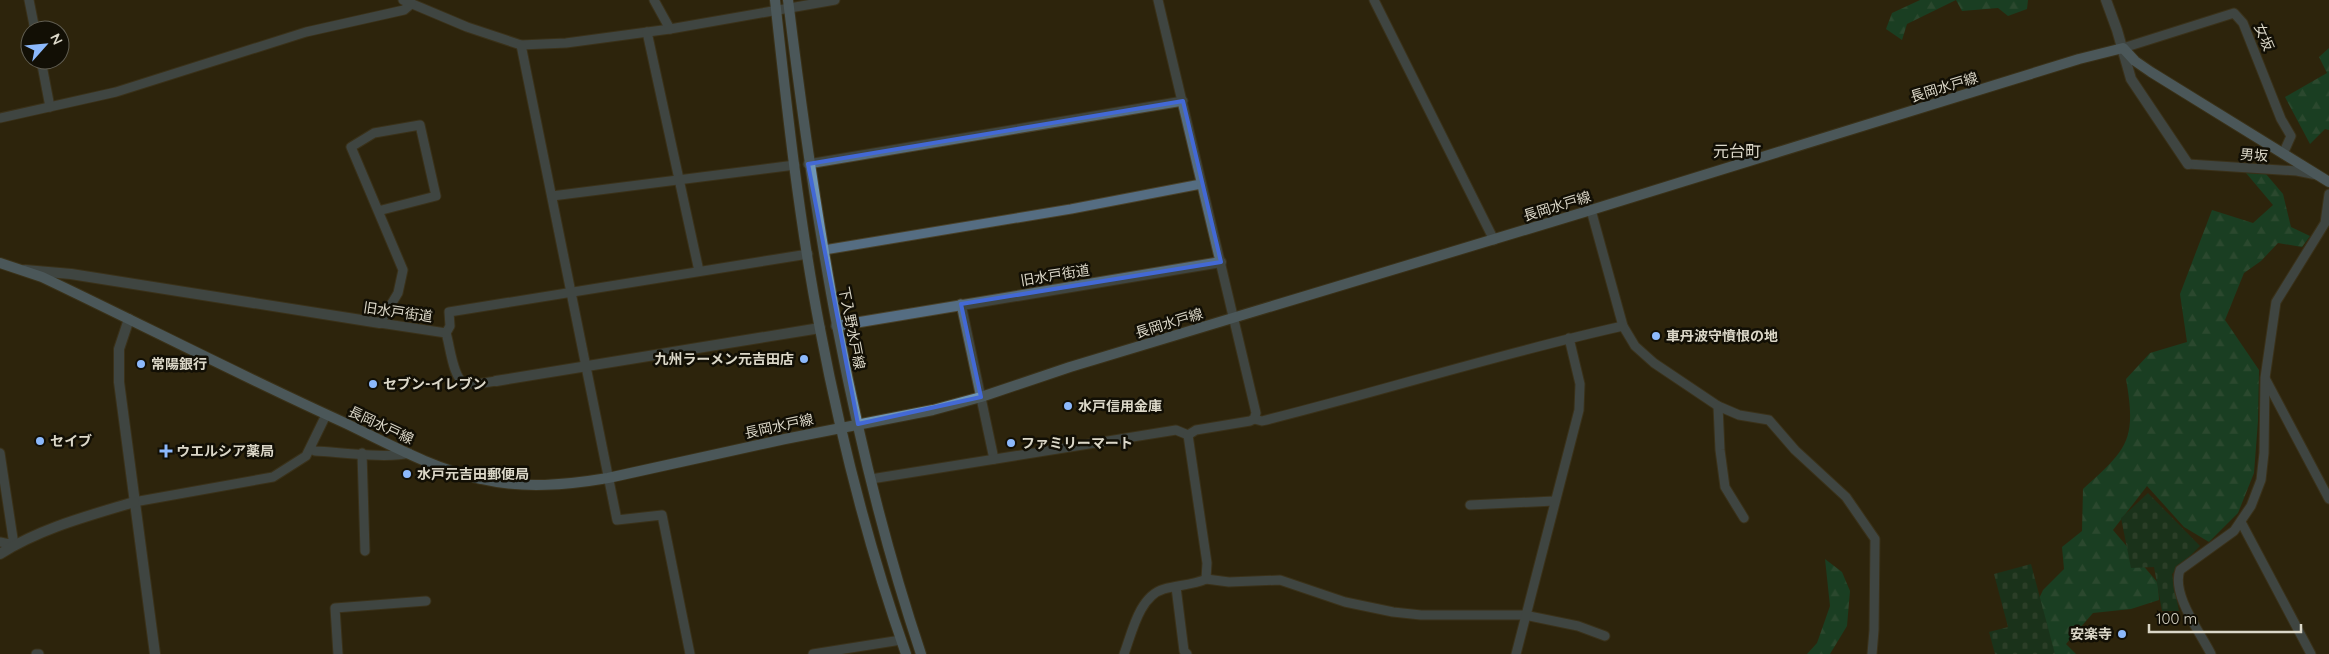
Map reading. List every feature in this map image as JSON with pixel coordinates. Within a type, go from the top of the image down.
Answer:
[{"type":"main road","name":"下入野水戸線","points":[[789,4],[808,164],[836,326],[871,479],[921,654]]},
{"type":"main road","points":[[775,5],[795,164],[820,328],[841,428],[864,519],[906,654]]},
{"type":"main road","name":"長岡水戸線","points":[[0,263],[24,270],[326,415],[409,453],[466,476],[503,483],[536,486],[572,484],[608,478],[858,424],[934,410],[980,398],[1070,367],[1494,240],[2079,59],[2123,48]]},
{"type":"main road","points":[[2123,48],[2135,61],[2151,72],[2329,182]]},
{"type":"street","points":[[29,0],[33,20]]},
{"type":"street","points":[[654,0],[670,29]]},
{"type":"street","points":[[0,118],[116,92],[306,32],[404,10],[408,1],[467,27],[522,45],[566,44],[670,29],[775,5],[835,0]]},
{"type":"street","points":[[1158,0],[1256,413],[1254,419]]},
{"type":"street","points":[[1374,0],[1494,240]]},
{"type":"street","points":[[2106,0],[2123,48],[2128,71],[2137,90],[2188,164]]},
{"type":"street","name":"女坂","points":[[2123,48],[2234,13],[2244,23],[2281,119],[2291,136],[2283,154]]},
{"type":"street","points":[[647,32],[699,272]]},
{"type":"street","points":[[522,45],[617,520],[662,515],[690,654]]},
{"type":"street","points":[[43,70],[50,107]]},
{"type":"street","points":[[808,164],[1183,101]]},
{"type":"street","points":[[378,211],[436,196],[420,125],[374,132],[351,147],[378,211],[403,270],[398,293],[380,323]]},
{"type":"street","points":[[552,196],[795,164]]},
{"type":"street","name":"男坂","points":[[2188,164],[2317,175]]},
{"type":"street","points":[[824,250],[1071,209],[1202,184]]},
{"type":"street","points":[[2211,654],[2183,601],[2177,578],[2180,570],[2234,531],[2251,506],[2261,480],[2264,453],[2265,378],[2276,302],[2325,223],[2329,194]]},
{"type":"street","points":[[1591,210],[1623,326],[1635,346],[1654,364],[1718,406],[1739,415],[1769,420],[1795,450],[1815,466],[1846,497],[1868,527],[1875,539],[1872,654]]},
{"type":"street","points":[[446,333],[450,326],[449,312],[808,254]]},
{"type":"street","name":"旧水戸街道","points":[[836,326],[1221,262]]},
{"type":"street","name":"旧水戸街道","points":[[24,270],[71,274],[446,333],[455,373],[459,380],[471,384],[820,328]]},
{"type":"street","points":[[960,304],[994,459]]},
{"type":"street","points":[[129,319],[121,338],[118,364],[134,502],[155,654]]},
{"type":"street","points":[[1188,435],[1196,430],[1254,419],[1262,422],[1569,338],[1623,326]]},
{"type":"street","points":[[1516,654],[1524,615],[1579,410],[1581,393],[1569,338]]},
{"type":"street","points":[[2265,378],[2329,499]]},
{"type":"street","points":[[1718,406],[1720,450],[1725,487],[1744,518]]},
{"type":"street","points":[[0,554],[14,545],[56,527],[134,502],[273,477],[297,464],[310,449],[326,415]]},
{"type":"street","points":[[871,479],[1176,430],[1188,435]]},
{"type":"street","points":[[1188,435],[1207,563],[1206,580]]},
{"type":"street","points":[[310,449],[315,451],[401,456],[409,453]]},
{"type":"street","points":[[0,453],[14,545]]},
{"type":"street","points":[[362,453],[365,551]]},
{"type":"street","points":[[1470,505],[1554,501]]},
{"type":"street","points":[[2241,522],[2311,654]]},
{"type":"street","points":[[0,542],[14,545]]},
{"type":"street","points":[[1124,654],[1143,606],[1154,594],[1163,589],[1206,580],[1229,582],[1280,580],[1345,602],[1393,612],[1421,615],[1524,615],[1578,626],[1605,636]]},
{"type":"street","points":[[1176,587],[1184,651],[1188,654]]},
{"type":"street","points":[[338,654],[335,608],[426,601]]},
{"type":"street","points":[[813,654],[901,640]]},
{"type":"highlighted area","points":[[1183,101],[1221,262],[961,304],[981,397],[858,424],[808,164]]},
{"type":"green space","points":[[1920,0],[1956,0],[1907,24],[1902,40],[1886,29],[1892,13]]},
{"type":"green space","points":[[1956,0],[2028,0],[2027,9],[2008,16],[1998,8],[1962,11]]},
{"type":"green space","points":[[2329,48],[2329,130],[2325,129],[2310,144],[2285,97],[2327,73],[2319,57]]},
{"type":"green space","points":[[2246,173],[2266,174],[2283,194],[2291,227],[2310,236],[2302,247],[2278,243],[2261,261],[2244,273],[2225,320],[2259,370],[2254,473],[2238,513],[2209,542],[2184,527],[2147,486],[2113,530],[2158,583],[2159,600],[2131,609],[2093,613],[2066,644],[2076,654],[2043,654],[2028,622],[2043,590],[2064,569],[2062,547],[2082,531],[2083,489],[2110,464],[2125,442],[2129,431],[2130,417],[2126,379],[2150,353],[2187,342],[2180,294],[2212,210],[2253,223],[2273,205]]},
{"type":"green space","points":[[2148,493],[2200,546],[2172,574],[2179,611],[2162,611],[2154,567],[2131,568],[2121,518]]},
{"type":"green space","points":[[1825,559],[1842,572],[1850,591],[1847,626],[1830,654],[1807,654],[1817,643],[1830,606]]},
{"type":"green space","points":[[2031,564],[2055,654],[1995,654],[1989,632],[2008,627],[1994,574]]},
{"type":"place","name":"車丹波守憤恨の地","points":[[1656,336]]},
{"type":"place","name":"九州ラーメン元吉田店","points":[[804,359]]},
{"type":"place","name":"常陽銀行","points":[[141,364]]},
{"type":"place","name":"セブン-イレブン","points":[[373,384]]},
{"type":"place","name":"水戸信用金庫","points":[[1068,406]]},
{"type":"place","name":"セイブ","points":[[40,441]]},
{"type":"place","name":"ファミリーマート","points":[[1011,443]]},
{"type":"place","name":"ウエルシア薬局","points":[[166,451]]},
{"type":"place","name":"水戸元吉田郵便局","points":[[407,474]]},
{"type":"place","name":"安楽寺","points":[[2122,634]]},
{"type":"district","name":"元台町","points":[[1737,151]]}]
